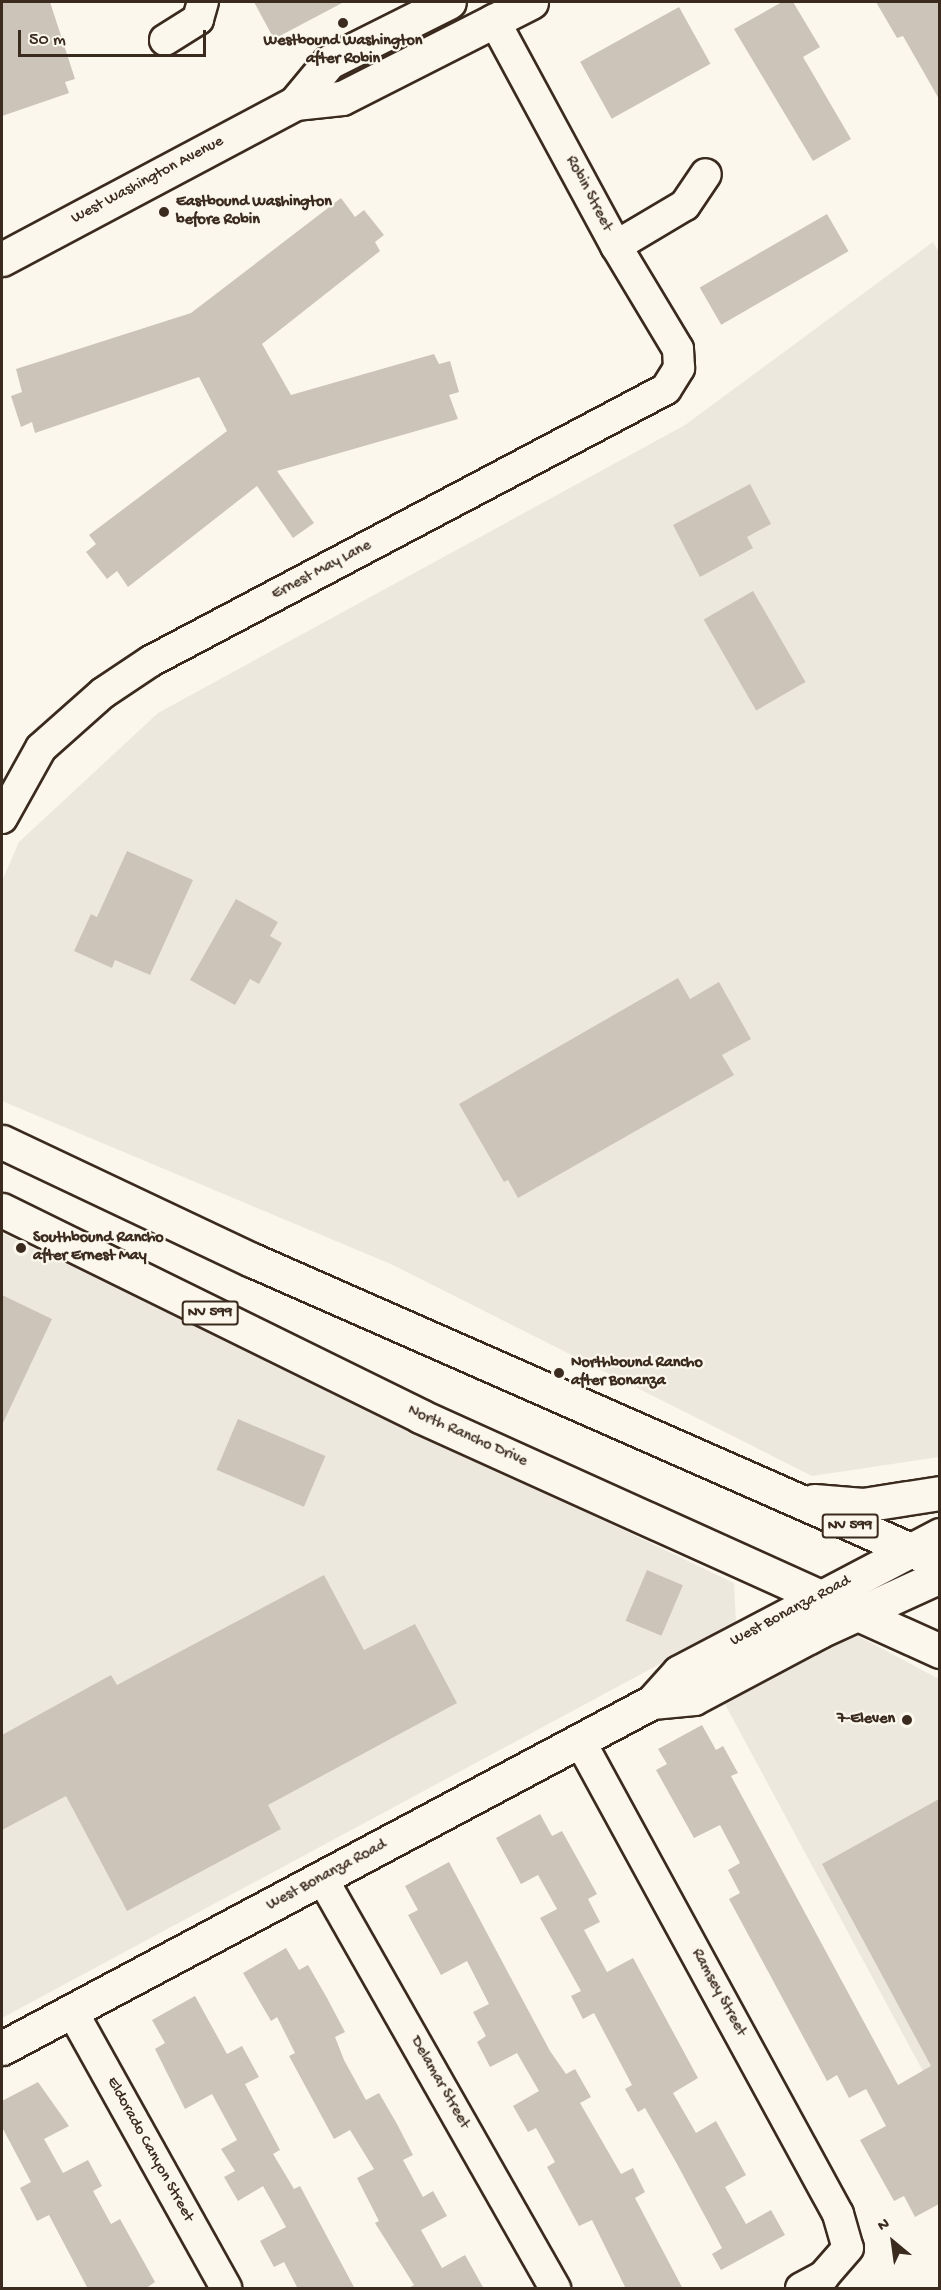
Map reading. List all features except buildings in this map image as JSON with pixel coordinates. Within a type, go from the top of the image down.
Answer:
[{"type":"main road","name":"West Washington Avenue","points":[[2,259],[295,103],[330,62],[449,2]]},
{"type":"main road","name":"West Washington Avenue","points":[[295,103],[342,98],[492,8],[531,2]]},
{"type":"main road","name":"NV 599","points":[[2,1143],[790,1500],[925,1557]]},
{"type":"main road","name":"North Rancho Drive","points":[[2,1210],[420,1416],[939,1651]]},
{"type":"main road","points":[[790,1500],[863,1505],[939,1493]]},
{"type":"main road","name":"West Bonanza Road","points":[[2,2048],[652,1702],[679,1672],[819,1596],[925,1557],[939,1535]]},
{"type":"main road","name":"West Bonanza Road","points":[[652,1702],[694,1698],[858,1614],[939,1576]]},
{"type":"street","points":[[165,40],[198,20],[203,2]]},
{"type":"street","name":"Robin Street","points":[[492,8],[616,246],[678,350],[679,368]]},
{"type":"street","points":[[616,246],[685,205],[706,174]]},
{"type":"street","name":"Ernest May Lane","points":[[2,818],[41,748],[113,687],[151,661],[666,389],[679,368]]},
{"type":"street","name":"Ramsey Street","points":[[580,1741],[838,2214],[848,2248],[824,2277],[801,2289]]},
{"type":"street","name":"Delamar Street","points":[[322,1878],[555,2289]]},
{"type":"street","name":"Eldorado Canyon Street","points":[[72,2011],[226,2289]]},
{"type":"shaded area","points":[[933,242],[940,254],[939,1457],[812,1476],[393,1265],[2,1101],[2,881],[19,842],[158,713],[685,425]]},
{"type":"shaded area","points":[[2,1233],[734,1583],[736,1623],[2,2018]]},
{"type":"shaded area","points":[[847,1630],[939,1679],[939,2101],[720,1695]]},
{"type":"place","name":"Westbound Washington after Robin","points":[[343,23]]},
{"type":"place","name":"Eastbound Washington before Robin","points":[[164,212]]},
{"type":"place","name":"Southbound Rancho after Ernest May","points":[[21,1248]]},
{"type":"place","name":"Northbound Rancho after Bonanza","points":[[559,1373]]},
{"type":"place","name":"7-Eleven","points":[[907,1720]]}]
